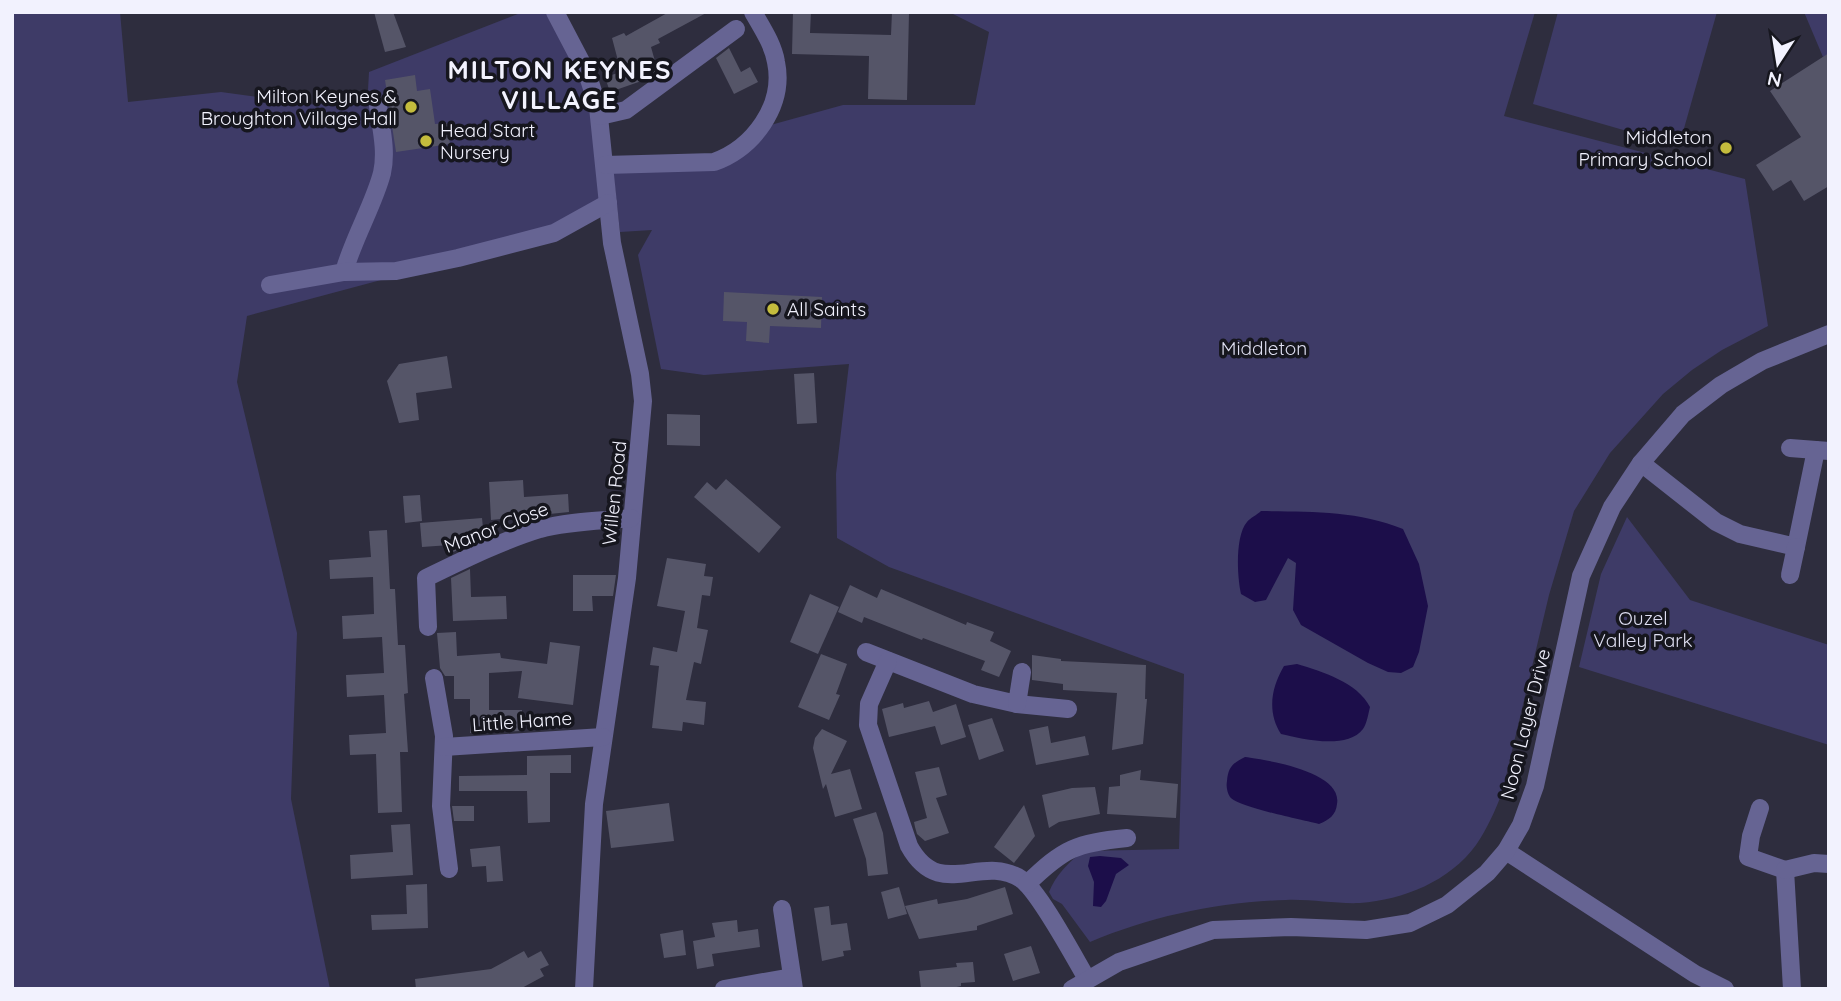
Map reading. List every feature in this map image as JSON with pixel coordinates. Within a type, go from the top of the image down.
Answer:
[{"type":"street","name":"Willen Road","points":[[555,12],[593,88],[600,116],[612,243],[640,374],[643,401],[627,578],[594,804],[584,989]]},
{"type":"street","points":[[605,165],[714,162],[730,156],[746,145],[769,114],[777,79],[777,65],[772,48],[753,12]]},
{"type":"street","points":[[600,116],[626,110],[736,29]]},
{"type":"street","points":[[344,272],[350,250],[382,172],[384,156],[378,106]]},
{"type":"street","points":[[270,285],[344,272],[382,273],[408,270],[554,233],[608,203]]},
{"type":"street","name":"Noon Layer Drive","points":[[1080,984],[1119,962],[1213,930],[1291,927],[1366,930],[1410,923],[1447,905],[1487,873],[1506,851],[1521,825],[1535,786],[1581,576],[1612,507],[1641,463],[1683,414],[1721,385],[1762,361],[1829,334]]},
{"type":"street","points":[[1790,448],[1822,451],[1790,575]]},
{"type":"street","points":[[1641,463],[1716,522],[1740,534],[1796,547]]},
{"type":"street","name":"Manor Close","points":[[428,627],[426,578],[488,549],[540,529],[568,523],[631,518]]},
{"type":"street","points":[[866,652],[973,694],[1017,704],[1068,709]]},
{"type":"street","points":[[888,661],[869,704],[868,725],[916,860],[926,869],[942,874],[995,870],[1008,873],[1027,884],[1080,984]]},
{"type":"street","points":[[1017,704],[1022,672]]},
{"type":"street","name":"Little Hame","points":[[434,678],[444,747],[441,806],[449,869]]},
{"type":"street","name":"Little Hame","points":[[444,747],[603,737]]},
{"type":"street","points":[[1760,808],[1748,857],[1785,870],[1814,863],[1829,864]]},
{"type":"street","points":[[1027,884],[1050,862],[1070,849],[1092,841],[1128,838]]},
{"type":"street","points":[[1506,851],[1691,981],[1725,989]]},
{"type":"street","points":[[1785,870],[1792,989]]},
{"type":"street","points":[[724,989],[793,983],[782,909]]},
{"type":"green space","points":[[12,12],[120,12],[128,102],[221,92],[317,105],[368,90],[369,72],[523,12],[555,12],[597,100],[608,203],[549,235],[247,316],[237,382],[297,633],[291,799],[330,989],[12,989]]},
{"type":"green space","name":"Middleton","points":[[949,12],[1535,12],[1504,116],[1745,179],[1768,326],[1722,350],[1663,394],[1610,453],[1574,511],[1549,595],[1502,793],[1476,845],[1453,869],[1439,878],[1409,893],[1376,901],[1351,903],[1286,900],[1211,907],[1137,925],[1090,942],[1062,904],[1053,899],[1049,892],[1064,869],[1084,851],[1179,849],[1184,674],[889,567],[837,538],[836,474],[849,364],[704,375],[661,369],[638,255],[652,230],[620,232],[613,171],[697,170],[767,126],[843,105],[975,105],[989,32]]},
{"type":"green space","points":[[1558,12],[1717,12],[1679,146],[1533,104]]},
{"type":"green space","points":[[1804,12],[1829,12],[1829,54],[1823,57]]},
{"type":"green space","name":"Ouzel Valley Park","points":[[1627,517],[1690,600],[1829,645],[1829,745],[1579,667],[1601,574]]},
{"type":"shaded area","points":[[1261,511],[1351,515],[1403,529],[1419,564],[1428,606],[1419,652],[1413,667],[1401,673],[1388,672],[1301,625],[1293,610],[1296,563],[1288,558],[1266,600],[1255,602],[1241,594],[1238,567],[1240,537],[1247,522]]},
{"type":"shaded area","points":[[1297,664],[1338,679],[1357,691],[1370,707],[1363,729],[1356,735],[1336,741],[1281,734],[1272,709],[1274,691],[1284,666]]},
{"type":"shaded area","points":[[1245,757],[1286,765],[1317,776],[1336,793],[1334,814],[1319,824],[1235,801],[1227,791],[1228,776],[1232,766]]},
{"type":"shaded area","points":[[1090,857],[1121,858],[1129,865],[1116,874],[1101,907],[1093,906],[1094,882],[1088,866]]},
{"type":"building","points":[[374,12],[393,12],[406,47],[385,52]]},
{"type":"building","points":[[669,12],[708,12],[658,39],[660,43],[651,47],[658,72],[650,78],[610,92],[605,77],[621,72],[612,38],[624,33],[626,36]]},
{"type":"building","points":[[793,12],[811,12],[810,33],[891,35],[892,12],[909,13],[907,100],[868,99],[869,56],[792,54]]},
{"type":"building","points":[[729,48],[741,72],[750,67],[758,82],[734,94],[716,58]]},
{"type":"building","points":[[1829,53],[1829,186],[1804,201],[1791,180],[1773,191],[1756,165],[1801,137],[1770,91]]},
{"type":"building","name":"Milton Keynes & Broughton Village Hall","points":[[415,75],[417,91],[430,89],[435,124],[447,123],[450,144],[396,152],[385,80]]},
{"type":"building","name":"All Saints","points":[[724,292],[822,297],[821,328],[770,326],[769,343],[746,341],[747,322],[723,321]]},
{"type":"building","points":[[447,356],[452,388],[416,393],[419,420],[399,423],[387,381],[399,364]]},
{"type":"building","points":[[814,373],[817,423],[797,424],[794,374]]},
{"type":"building","points":[[667,414],[700,415],[700,446],[667,445]]},
{"type":"building","points":[[726,479],[781,527],[759,553],[694,497],[707,482],[716,490]]},
{"type":"building","points":[[523,480],[524,497],[568,494],[569,512],[491,520],[489,482]]},
{"type":"building","points":[[420,495],[422,521],[405,523],[403,496]]},
{"type":"building","points":[[482,518],[484,538],[451,553],[450,545],[422,547],[420,523]]},
{"type":"building","points":[[387,530],[390,589],[395,589],[398,645],[405,645],[408,693],[404,694],[408,752],[400,752],[402,812],[378,813],[376,754],[350,755],[349,735],[386,733],[384,695],[347,697],[346,675],[384,673],[382,637],[343,639],[342,616],[374,614],[373,577],[330,579],[329,560],[371,557],[369,531]]},
{"type":"building","points":[[667,558],[706,564],[704,576],[713,577],[710,596],[702,595],[697,628],[708,630],[701,664],[694,662],[686,700],[706,702],[704,725],[683,722],[682,731],[652,728],[659,666],[650,665],[653,647],[677,652],[685,611],[657,606]]},
{"type":"building","points":[[470,569],[471,597],[506,596],[507,619],[453,621],[451,578]]},
{"type":"building","points":[[573,575],[616,575],[613,596],[592,596],[593,611],[573,611]]},
{"type":"building","points":[[850,585],[877,598],[881,589],[966,625],[967,622],[994,632],[990,641],[1011,651],[999,677],[981,670],[985,661],[864,617],[862,623],[838,612]]},
{"type":"building","points":[[810,594],[839,607],[818,654],[790,642]]},
{"type":"building","points":[[456,632],[457,656],[500,653],[501,658],[547,664],[550,642],[580,646],[573,705],[518,698],[522,671],[489,673],[489,710],[522,710],[522,731],[470,733],[470,699],[454,699],[454,676],[445,676],[440,668],[437,633]]},
{"type":"building","points":[[821,654],[847,664],[836,694],[840,695],[829,720],[798,707]]},
{"type":"building","points":[[1032,655],[1061,661],[1146,665],[1147,699],[1143,744],[1112,750],[1117,693],[1063,690],[1063,684],[1032,680]]},
{"type":"building","points":[[929,701],[933,712],[956,704],[966,737],[941,745],[935,726],[889,737],[882,709],[903,703],[904,708]]},
{"type":"building","points":[[992,718],[1004,751],[979,760],[968,725]]},
{"type":"building","points":[[1048,726],[1051,743],[1085,736],[1089,755],[1036,765],[1029,730]]},
{"type":"building","points":[[822,729],[847,741],[831,774],[850,769],[862,809],[835,817],[826,784],[823,789],[813,748],[815,738]]},
{"type":"building","points":[[571,755],[571,773],[550,773],[550,822],[528,823],[527,791],[459,791],[459,776],[527,775],[527,756]]},
{"type":"building","points":[[939,767],[947,795],[936,798],[949,833],[925,841],[917,834],[914,822],[927,818],[915,772]]},
{"type":"building","points":[[1141,770],[1140,780],[1178,784],[1176,818],[1107,814],[1109,787],[1120,786],[1120,775]]},
{"type":"building","points":[[1095,787],[1100,814],[1059,822],[1049,828],[1042,795],[1072,788]]},
{"type":"building","points":[[669,803],[674,841],[611,848],[606,811]]},
{"type":"building","points":[[1024,805],[1035,836],[1014,863],[994,847]]},
{"type":"building","points":[[452,806],[474,806],[474,821],[454,821]]},
{"type":"building","points":[[876,812],[883,833],[888,874],[868,876],[866,859],[853,819]]},
{"type":"building","points":[[410,824],[413,875],[351,879],[350,855],[393,852],[391,825]]},
{"type":"building","points":[[500,846],[503,881],[487,882],[486,866],[472,867],[470,849]]},
{"type":"building","points":[[427,884],[428,928],[372,930],[371,915],[407,914],[406,885]]},
{"type":"building","points":[[899,887],[907,914],[888,919],[881,892]]},
{"type":"building","points":[[1005,887],[1013,914],[977,926],[977,930],[919,939],[905,906],[937,899],[938,904],[967,899]]},
{"type":"building","points":[[829,906],[831,925],[847,923],[851,950],[843,951],[844,956],[822,961],[814,908]]},
{"type":"building","points":[[737,920],[738,932],[758,929],[760,947],[712,954],[714,966],[697,969],[693,941],[715,937],[712,923]]},
{"type":"building","points":[[683,930],[686,955],[664,958],[660,934]]},
{"type":"building","points":[[1031,946],[1040,973],[1013,981],[1004,954]]},
{"type":"building","points":[[524,951],[528,958],[541,951],[549,965],[540,969],[544,976],[520,989],[416,989],[415,979],[491,969]]},
{"type":"building","points":[[973,962],[975,982],[961,983],[961,986],[948,989],[921,989],[919,971],[957,967],[956,963]]},
{"type":"place","name":"Milton Keynes & Broughton Village Hall","points":[[411,107]]},
{"type":"place","name":"Head Start Nursery","points":[[426,141]]},
{"type":"place","name":"Middleton Primary School","points":[[1726,148]]},
{"type":"place","name":"All Saints","points":[[773,309]]},
{"type":"district","name":"MILTON KEYNES VILLAGE","points":[[560,84]]}]
